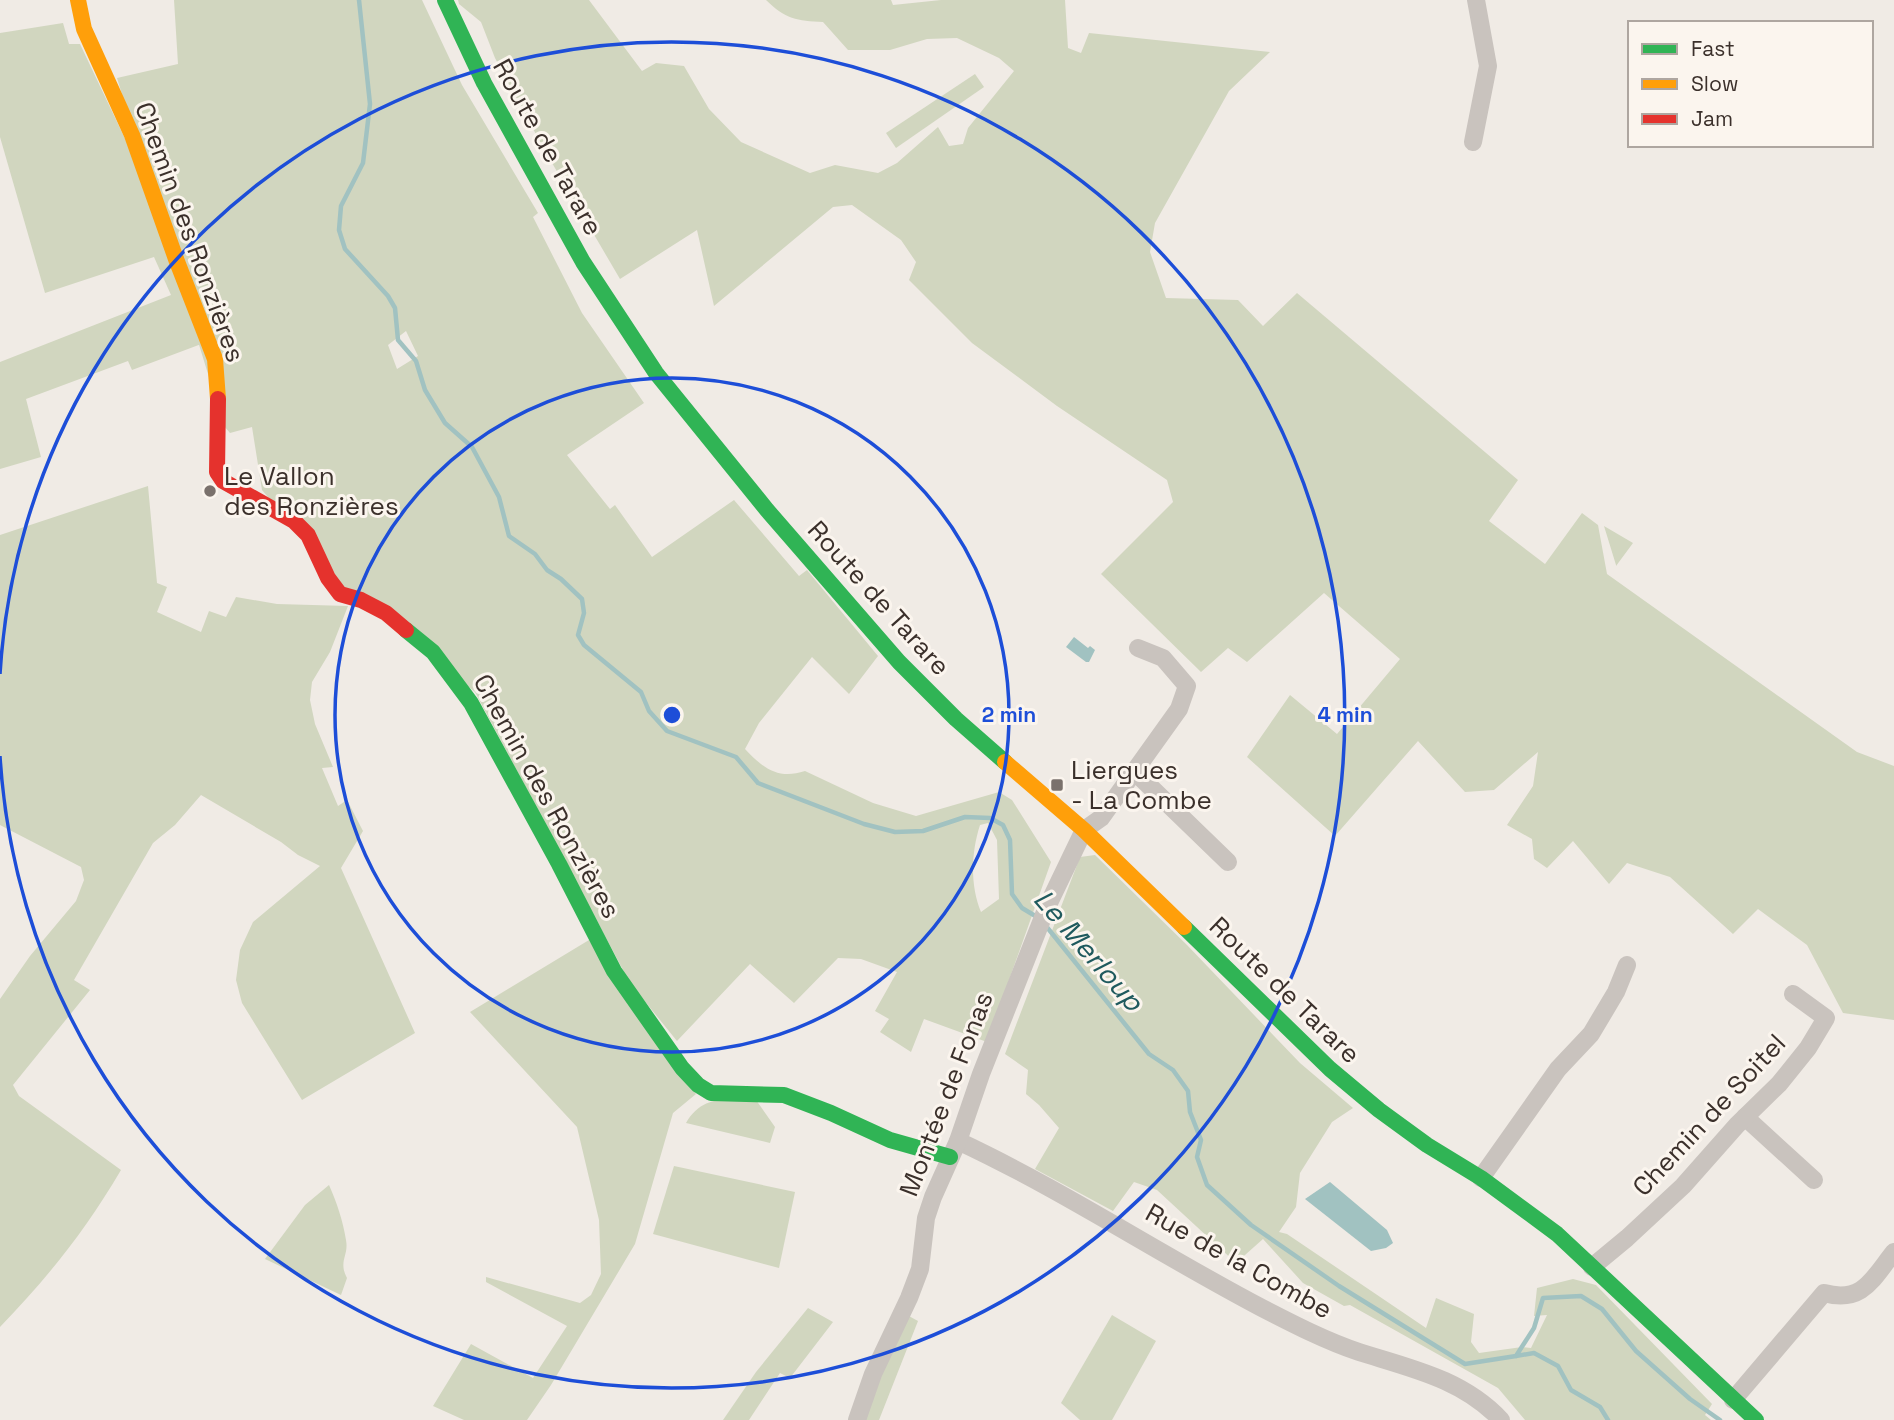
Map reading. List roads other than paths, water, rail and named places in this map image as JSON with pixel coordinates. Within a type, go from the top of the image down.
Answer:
[{"type":"main road","name":"Chemin des Ronzières","points":[[78,0],[84,29],[132,135],[215,359],[219,387],[216,451],[218,472],[223,481],[294,521],[308,535],[328,579],[340,594],[361,600],[386,613],[433,652],[453,677],[471,703],[614,971],[666,1046],[698,1085],[711,1093],[784,1095],[890,1140],[954,1149]]},
{"type":"main road","name":"Route de Tarare","points":[[445,0],[484,83],[554,210],[604,297],[656,373],[767,510],[899,662],[956,719],[1084,830],[1330,1069],[1427,1145],[1482,1178],[1557,1234],[1756,1420]]},
{"type":"street","points":[[1473,142],[1488,66],[1476,0]]},
{"type":"street","points":[[1084,830],[1101,818],[1135,772],[1179,709],[1187,686],[1163,658],[1138,649]]},
{"type":"street","points":[[1135,772],[1227,862]]},
{"type":"street","name":"Montée de Fonas","points":[[857,1420],[873,1374],[905,1308],[920,1269],[926,1218],[981,1074],[1047,907],[1084,830]]},
{"type":"street","points":[[1482,1178],[1558,1069],[1591,1034],[1616,992],[1627,965]]},
{"type":"street","name":"Chemin de Soitel","points":[[1592,1267],[1683,1186],[1745,1117],[1779,1084],[1808,1048],[1826,1018],[1793,994]]},
{"type":"street","points":[[1745,1117],[1814,1180]]},
{"type":"street","name":"Rue de la Combe","points":[[954,1149],[1035,1178],[1261,1307],[1320,1336],[1444,1379],[1499,1418]]},
{"type":"street","points":[[1733,1400],[1824,1293],[1847,1297],[1865,1288],[1894,1252]]},
{"type":"water","points":[[1074,637],[1095,650],[1089,662],[1066,647]]},
{"type":"water","points":[[1330,1182],[1387,1230],[1393,1243],[1386,1248],[1371,1251],[1305,1199]]},
{"type":"waterway","name":"Le Merloup","points":[[359,0],[370,104],[363,163],[341,206],[339,230],[345,249],[388,296],[395,308],[398,340],[416,361],[425,390],[445,423],[472,447],[499,497],[509,536],[535,554],[547,570],[582,599],[584,613],[578,635],[584,645],[641,692],[649,711],[667,731],[736,757],[758,783],[864,824],[895,832],[923,831],[965,817],[990,818],[1003,825],[1010,840],[1012,894],[1022,908],[1037,917]]},
{"type":"waterway","name":"Le Merloup","points":[[1046,926],[1149,1054],[1173,1070],[1188,1091],[1190,1112],[1201,1140],[1197,1157],[1207,1185],[1251,1225],[1339,1286],[1465,1364],[1516,1356],[1534,1328],[1543,1298],[1581,1296],[1602,1309],[1636,1351],[1690,1399],[1720,1420]]},
{"type":"waterway","points":[[1516,1356],[1534,1353],[1558,1366],[1571,1390],[1600,1407],[1608,1420]]},
{"type":"place","name":"Le Vallon des Ronzières","points":[[210,491]]},
{"type":"place","name":"Liergues - La Combe","points":[[1057,785]]}]
